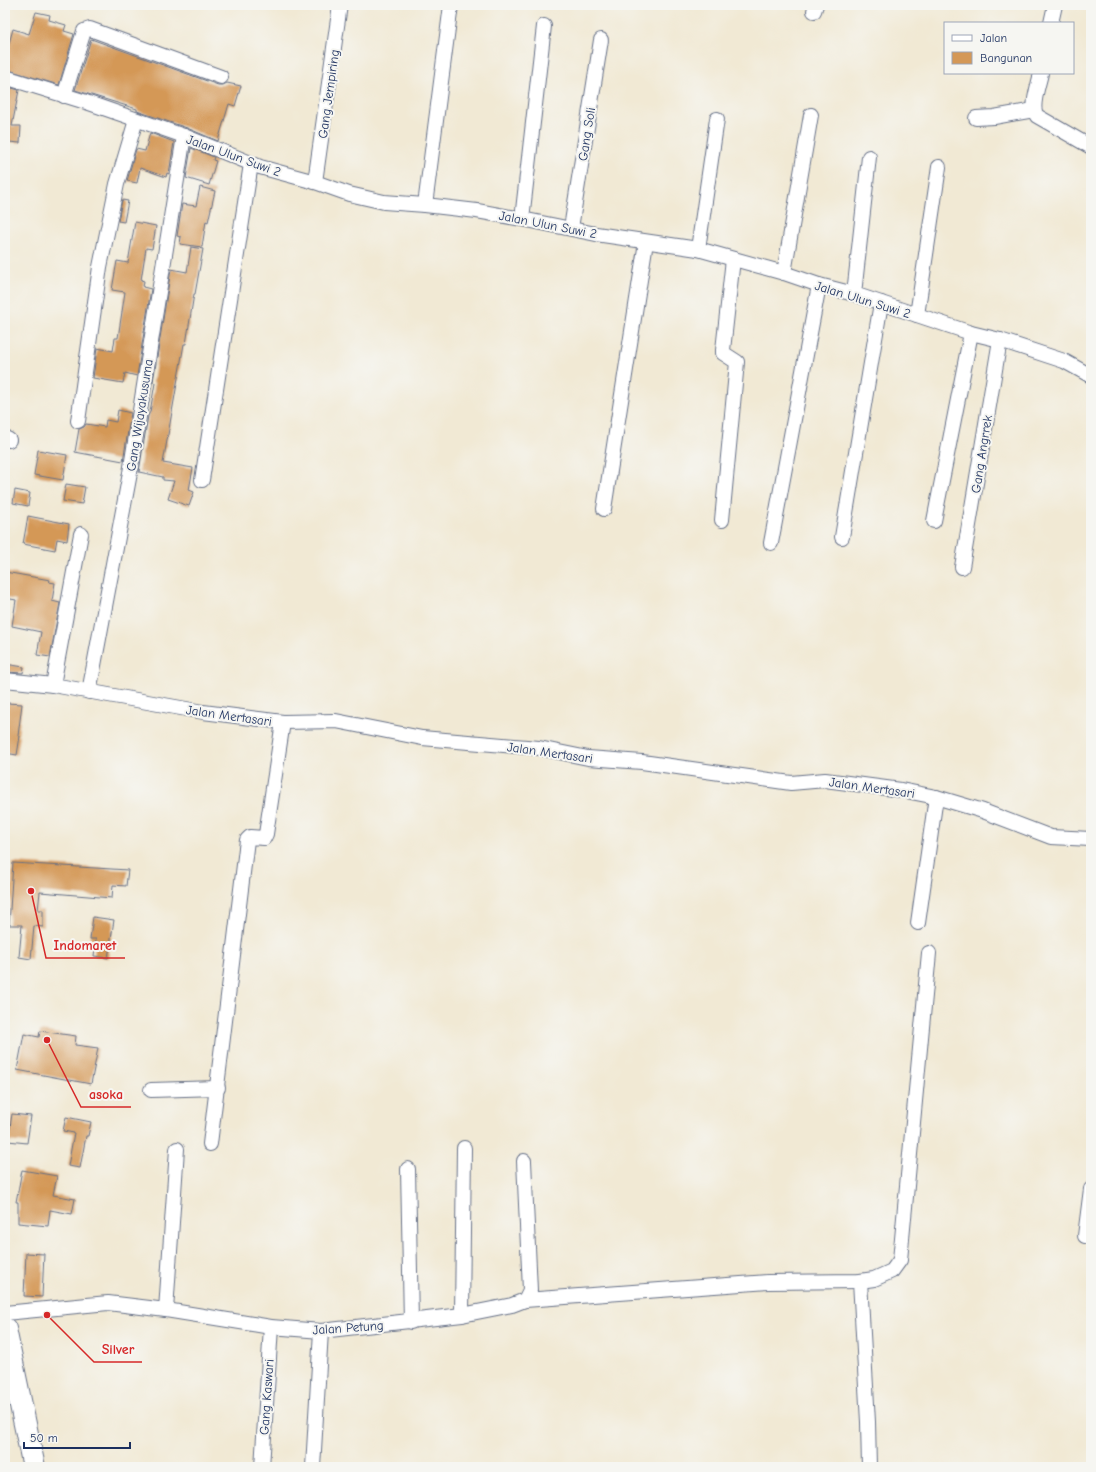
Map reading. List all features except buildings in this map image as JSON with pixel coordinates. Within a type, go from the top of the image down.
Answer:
[{"type":"highway","points":[[5,1329],[34,1467]]},
{"type":"street","name":"Gang Jempiring","points":[[315,182],[340,5]]},
{"type":"street","points":[[425,205],[451,5]]},
{"type":"street","points":[[1051,22],[1055,5]]},
{"type":"street","points":[[522,219],[544,26]]},
{"type":"street","points":[[64,96],[80,41],[84,31],[90,29],[221,77]]},
{"type":"street","name":"Gang Soli","points":[[571,228],[601,40]]},
{"type":"street","points":[[1041,74],[1034,104],[1034,110],[1037,116],[1091,147]]},
{"type":"street","name":"Jalan Ulun Suwi 2","points":[[5,77],[184,136],[251,164],[315,182],[348,194],[384,202],[477,211],[596,234],[698,249],[854,294],[971,333],[1000,340],[1064,362],[1091,376]]},
{"type":"street","points":[[976,118],[994,117],[1034,110]]},
{"type":"street","points":[[784,273],[811,115]]},
{"type":"street","points":[[698,249],[717,119]]},
{"type":"street","points":[[78,421],[100,267],[117,184],[136,120]]},
{"type":"street","name":"Gang Wijayakusuma","points":[[89,692],[130,473],[184,136]]},
{"type":"street","points":[[854,294],[869,157]]},
{"type":"street","points":[[202,480],[251,164]]},
{"type":"street","points":[[917,315],[939,167]]},
{"type":"street","points":[[604,509],[646,242]]},
{"type":"street","points":[[722,520],[738,362],[723,353],[733,259]]},
{"type":"street","points":[[771,543],[819,285]]},
{"type":"street","points":[[842,537],[881,303]]},
{"type":"street","points":[[934,522],[971,333]]},
{"type":"street","name":"Gang Angrrek","points":[[962,567],[1000,340]]},
{"type":"street","points":[[53,685],[81,534]]},
{"type":"street","name":"Jalan Mertasari","points":[[5,680],[53,685],[203,712],[282,722],[336,721],[422,738],[539,748],[588,758],[642,762],[791,783],[819,780],[902,790],[936,797],[983,811],[1047,836],[1091,840]]},
{"type":"street","points":[[210,1144],[247,840],[250,837],[264,838],[266,834],[282,722]]},
{"type":"street","points":[[918,923],[936,797]]},
{"type":"street","name":"Jalan Petung","points":[[5,1313],[108,1303],[166,1310],[272,1327],[320,1331],[462,1315],[512,1306],[525,1300],[768,1282],[860,1282],[874,1279],[892,1271],[900,1260],[929,953]]},
{"type":"street","points":[[151,1090],[218,1088]]},
{"type":"street","points":[[462,1315],[464,1148]]},
{"type":"street","points":[[166,1310],[178,1149]]},
{"type":"street","points":[[524,1161],[530,1290],[525,1300]]},
{"type":"street","points":[[408,1169],[410,1322]]},
{"type":"street","points":[[1085,1236],[1091,1189]]},
{"type":"street","points":[[860,1282],[869,1467]]},
{"type":"street","name":"Gang Kaswari","points":[[262,1467],[272,1327]]},
{"type":"street","points":[[313,1467],[320,1331]]},
{"type":"place","name":"Indomaret","points":[[31,891]]},
{"type":"place","name":"asoka","points":[[47,1040]]},
{"type":"place","name":"Silver","points":[[47,1315]]}]
